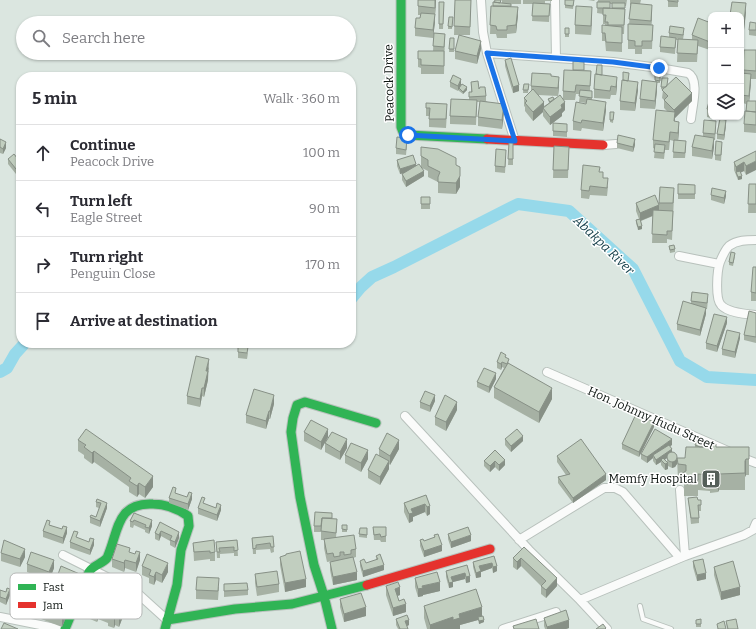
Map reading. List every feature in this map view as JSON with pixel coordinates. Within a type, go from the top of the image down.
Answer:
[{"type":"street","name":"Peacock Drive","points":[[401,0],[401,127],[408,135],[603,146]]},
{"type":"street","points":[[481,0],[483,32],[487,53],[515,141]]},
{"type":"street","points":[[555,0],[556,58]]},
{"type":"street","points":[[487,53],[613,62],[688,73],[694,80],[691,119]]},
{"type":"street","points":[[603,146],[616,144]]},
{"type":"street","points":[[756,240],[740,241],[729,246],[719,264],[717,296],[720,304],[727,310],[756,315]]},
{"type":"street","points":[[679,256],[719,264]]},
{"type":"street","name":"Hon. Johnny Ifudu Street","points":[[547,372],[683,433],[756,463]]},
{"type":"street","points":[[332,629],[314,564],[300,497],[291,432],[293,418],[298,405],[305,402],[376,423]]},
{"type":"street","points":[[405,416],[519,540],[607,629]]},
{"type":"street","points":[[519,540],[604,488],[615,488],[623,492],[683,557]]},
{"type":"street","points":[[680,490],[683,557]]},
{"type":"street","points":[[89,573],[91,568],[106,560],[115,540],[121,518],[130,507],[135,504],[149,503],[184,512],[188,516],[189,526],[181,550],[177,585],[166,625]]},
{"type":"street","points":[[580,600],[683,557],[744,535],[753,530],[756,523]]},
{"type":"street","points":[[166,625],[234,609],[292,604],[490,549]]},
{"type":"street","points":[[63,555],[101,573]]},
{"type":"street","points":[[142,599],[166,625]]},
{"type":"street","points":[[503,629],[556,612]]},
{"type":"street","points":[[0,617],[60,629]]},
{"type":"street","points":[[65,629],[69,619]]},
{"type":"lane","points":[[640,606],[643,619],[671,629]]},
{"type":"building","points":[[418,0],[435,0],[435,8],[418,6]]},
{"type":"building","points":[[455,0],[471,0],[470,27],[454,26]]},
{"type":"building","points":[[495,0],[501,0],[500,3],[494,2]]},
{"type":"building","points":[[565,0],[574,0],[573,6],[565,5]]},
{"type":"building","points":[[678,0],[678,2],[668,1]]},
{"type":"building","points":[[439,2],[444,2],[443,24],[439,24]]},
{"type":"building","points":[[493,2],[511,4],[511,6],[493,6]]},
{"type":"building","points":[[597,2],[610,2],[610,8],[597,8]]},
{"type":"building","points":[[732,2],[746,3],[744,22],[744,12],[730,12]]},
{"type":"building","points":[[533,3],[550,4],[549,16],[532,16]]},
{"type":"building","points":[[612,3],[625,3],[625,8],[612,8]]},
{"type":"building","points":[[631,3],[652,5],[651,21],[629,19]]},
{"type":"building","points":[[491,6],[518,7],[516,25],[507,26],[507,30],[497,30],[496,26],[490,25]]},
{"type":"building","points":[[576,6],[592,7],[591,26],[575,25]]},
{"type":"building","points":[[603,8],[625,9],[624,25],[608,25],[608,22],[605,22],[606,15],[603,15]]},
{"type":"building","points":[[421,13],[435,14],[433,30],[415,28],[416,18],[420,18]]},
{"type":"building","points":[[449,17],[453,17],[452,27],[448,26]]},
{"type":"building","points":[[698,18],[708,22],[708,41],[692,35]]},
{"type":"building","points":[[750,22],[756,23],[756,30],[749,30]]},
{"type":"building","points":[[628,24],[653,25],[652,41],[642,41],[642,46],[635,46],[635,41],[628,40]]},
{"type":"building","points":[[602,25],[622,27],[622,43],[606,42],[605,33],[602,33]]},
{"type":"building","points":[[670,26],[684,28],[683,35],[669,33]]},
{"type":"building","points":[[565,28],[569,28],[569,34],[565,34]]},
{"type":"building","points":[[434,33],[445,34],[444,47],[433,46]]},
{"type":"building","points":[[459,35],[481,41],[477,56],[455,51]]},
{"type":"building","points":[[661,36],[676,38],[675,48],[660,47]]},
{"type":"building","points":[[450,38],[454,38],[454,49],[449,49]]},
{"type":"building","points":[[678,39],[698,40],[697,54],[677,53]]},
{"type":"building","points":[[744,50],[756,50],[756,71],[744,70]]},
{"type":"building","points":[[418,51],[444,51],[444,66],[421,65],[421,59],[418,59]]},
{"type":"building","points":[[511,58],[519,85],[513,87],[505,60]]},
{"type":"building","points":[[573,61],[584,62],[584,70],[573,70]]},
{"type":"building","points":[[597,65],[602,65],[602,75],[596,74]]},
{"type":"building","points":[[564,70],[591,71],[590,86],[576,85],[575,92],[563,91]]},
{"type":"building","points":[[623,72],[629,73],[628,81],[623,80]]},
{"type":"building","points":[[532,73],[551,74],[551,76],[559,77],[558,88],[531,86]]},
{"type":"building","points":[[744,73],[751,74],[749,96],[744,95]]},
{"type":"building","points":[[595,74],[617,77],[616,87],[611,86],[610,91],[594,89]]},
{"type":"building","points":[[453,75],[461,79],[458,86],[450,82]]},
{"type":"building","points":[[655,75],[660,75],[660,81],[655,80]]},
{"type":"building","points":[[676,77],[692,93],[674,110],[664,100],[668,96],[662,90]]},
{"type":"building","points":[[662,78],[668,78],[666,87],[661,87]]},
{"type":"building","points":[[622,80],[638,82],[635,103],[620,101]]},
{"type":"building","points":[[642,80],[657,82],[655,101],[640,99]]},
{"type":"building","points":[[478,81],[479,89],[480,87],[485,87],[486,96],[469,97],[469,92],[472,92],[471,82]]},
{"type":"building","points":[[462,84],[467,87],[463,92],[459,88]]},
{"type":"building","points":[[524,84],[529,84],[528,90],[523,90]]},
{"type":"building","points":[[533,89],[544,102],[533,112],[525,103],[527,101],[524,98]]},
{"type":"building","points":[[580,90],[592,91],[592,98],[579,96]]},
{"type":"building","points":[[560,95],[565,102],[561,105],[562,108],[550,117],[543,108]]},
{"type":"building","points":[[553,97],[554,99],[550,102],[548,99]]},
{"type":"building","points":[[451,99],[477,100],[476,117],[450,116]]},
{"type":"building","points":[[587,99],[606,102],[603,123],[582,120],[581,123],[573,121],[576,102],[586,104]]},
{"type":"building","points":[[480,101],[504,104],[502,120],[478,117]]},
{"type":"building","points":[[747,101],[756,101],[756,112],[746,111]]},
{"type":"building","points":[[426,103],[447,104],[446,119],[429,119],[430,108],[426,108]]},
{"type":"building","points":[[656,110],[675,112],[674,121],[679,122],[678,133],[670,132],[669,142],[653,140]]},
{"type":"building","points":[[745,111],[756,112],[756,125],[744,124]]},
{"type":"building","points":[[610,112],[614,112],[613,120],[610,120]]},
{"type":"building","points":[[704,120],[716,121],[715,134],[703,133]]},
{"type":"building","points":[[720,120],[726,120],[724,135],[717,134]]},
{"type":"building","points":[[553,123],[567,124],[567,132],[553,131]]},
{"type":"building","points":[[618,135],[635,139],[633,147],[617,143]]},
{"type":"building","points":[[695,135],[714,138],[712,151],[692,147]]},
{"type":"building","points":[[397,137],[407,138],[406,150],[396,148]]},
{"type":"building","points":[[0,139],[6,142],[3,149],[0,147]]},
{"type":"building","points":[[674,140],[686,141],[685,153],[673,152]]},
{"type":"building","points":[[716,141],[722,142],[721,155],[715,155]]},
{"type":"building","points":[[509,143],[513,143],[513,159],[508,159]]},
{"type":"building","points":[[655,144],[665,145],[664,153],[654,152]]},
{"type":"building","points":[[554,146],[569,147],[568,170],[553,170]]},
{"type":"building","points":[[421,147],[438,149],[456,158],[456,165],[460,167],[460,176],[456,183],[438,182],[440,172],[428,166],[428,160],[421,156]]},
{"type":"building","points":[[496,149],[506,150],[505,167],[495,166]]},
{"type":"building","points":[[756,151],[756,161],[746,166],[744,162],[736,167],[734,162]]},
{"type":"building","points":[[14,154],[16,157],[16,169],[8,159]]},
{"type":"building","points":[[413,155],[416,164],[400,169],[397,160]]},
{"type":"building","points":[[419,164],[424,171],[406,181],[402,174]]},
{"type":"building","points":[[583,165],[600,167],[599,172],[603,172],[603,178],[608,178],[607,188],[590,186],[589,191],[581,190]]},
{"type":"building","points":[[740,171],[742,176],[738,177],[736,172]]},
{"type":"building","points":[[678,184],[695,185],[695,194],[678,194]]},
{"type":"building","points":[[749,184],[756,184],[756,204],[748,204]]},
{"type":"building","points":[[660,187],[674,188],[673,203],[659,203]]},
{"type":"building","points":[[712,188],[726,191],[724,198],[711,195]]},
{"type":"building","points":[[655,195],[659,205],[640,213],[636,203]]},
{"type":"building","points":[[421,197],[430,197],[430,204],[421,204]]},
{"type":"building","points":[[653,210],[673,211],[672,231],[667,231],[667,235],[652,234]]},
{"type":"building","points":[[640,219],[642,226],[638,227],[636,220]]},
{"type":"building","points":[[674,245],[675,249],[670,250],[669,246]]},
{"type":"building","points":[[731,252],[735,253],[733,263],[729,262]]},
{"type":"building","points":[[753,267],[756,267],[756,293],[751,292]]},
{"type":"building","points":[[692,292],[708,294],[707,303],[691,301]]},
{"type":"building","points":[[683,301],[706,308],[700,330],[677,324]]},
{"type":"building","points":[[749,311],[756,313],[756,337],[744,335]]},
{"type":"building","points":[[714,314],[727,317],[717,346],[706,343]]},
{"type":"building","points":[[727,330],[740,333],[735,352],[722,349]]},
{"type":"building","points":[[238,348],[248,348],[247,353],[238,352]]},
{"type":"building","points":[[501,352],[509,359],[507,364],[497,362]]},
{"type":"building","points":[[196,356],[209,359],[206,371],[208,371],[200,399],[187,396]]},
{"type":"building","points":[[508,363],[552,388],[539,412],[494,387]]},
{"type":"building","points":[[484,368],[496,373],[489,387],[477,382]]},
{"type":"building","points":[[254,389],[274,395],[266,421],[246,415]]},
{"type":"building","points":[[425,391],[435,395],[430,406],[420,402]]},
{"type":"building","points":[[445,395],[457,402],[446,422],[435,417]]},
{"type":"building","points":[[636,414],[654,422],[639,452],[622,444]]},
{"type":"building","points":[[311,420],[328,429],[321,442],[304,432]]},
{"type":"building","points":[[86,429],[153,476],[145,487],[139,483],[137,486],[129,481],[131,478],[94,451],[92,453],[84,447],[86,445],[78,440]]},
{"type":"building","points":[[517,429],[523,436],[511,446],[505,439]]},
{"type":"building","points":[[655,429],[672,439],[647,457],[641,454]]},
{"type":"building","points":[[332,432],[347,439],[340,452],[325,443]]},
{"type":"building","points":[[387,433],[399,440],[390,456],[379,449]]},
{"type":"building","points":[[698,438],[712,445],[708,445],[708,447],[700,447],[695,445]]},
{"type":"building","points":[[581,439],[606,474],[573,498],[558,477],[570,474],[557,456]]},
{"type":"building","points":[[351,443],[368,450],[361,463],[345,455]]},
{"type":"building","points":[[716,444],[716,447],[749,447],[749,459],[746,459],[745,461],[745,473],[719,474],[718,476],[710,477],[710,475],[698,474],[698,480],[684,480],[686,465],[678,464],[677,458],[685,458],[686,447],[708,447],[708,445]]},
{"type":"building","points":[[669,445],[672,449],[656,460],[653,455]]},
{"type":"building","points":[[495,450],[505,460],[499,465],[495,461],[490,466],[484,461]]},
{"type":"building","points":[[672,452],[677,457],[672,462],[667,457]]},
{"type":"building","points":[[376,454],[389,461],[380,477],[368,470]]},
{"type":"building","points":[[663,458],[668,463],[665,464],[661,460]]},
{"type":"building","points":[[173,487],[176,488],[175,493],[187,497],[189,492],[192,493],[188,504],[169,498]]},
{"type":"building","points":[[426,495],[430,506],[427,507],[425,504],[411,509],[413,513],[409,514],[404,503]]},
{"type":"building","points":[[202,497],[205,498],[203,503],[216,508],[217,503],[221,505],[217,515],[198,508]]},
{"type":"building","points":[[697,497],[698,500],[701,500],[701,505],[698,505],[699,518],[691,518],[688,498]]},
{"type":"building","points":[[97,499],[107,503],[100,521],[90,517],[91,515],[96,517],[101,503],[96,502]]},
{"type":"building","points":[[315,512],[332,513],[332,518],[322,518],[321,526],[314,526]]},
{"type":"building","points":[[134,513],[152,520],[149,528],[145,527],[146,525],[134,520],[133,522],[130,521]]},
{"type":"building","points":[[322,518],[337,519],[336,533],[321,531]]},
{"type":"building","points":[[47,520],[50,521],[49,525],[62,529],[63,526],[67,527],[63,538],[43,531]]},
{"type":"building","points":[[160,522],[179,532],[175,542],[170,540],[172,536],[161,531],[159,535],[155,533]]},
{"type":"building","points":[[342,525],[347,525],[347,530],[342,529]]},
{"type":"building","points":[[373,527],[386,527],[386,536],[381,537],[380,534],[374,535]]},
{"type":"building","points":[[468,527],[471,535],[451,542],[448,534]]},
{"type":"building","points":[[360,528],[367,528],[367,535],[359,534]]},
{"type":"building","points":[[74,531],[78,532],[76,537],[89,542],[90,538],[94,539],[90,550],[70,542]]},
{"type":"building","points":[[438,534],[442,545],[424,551],[420,540],[423,539],[424,541],[435,537],[434,535]]},
{"type":"building","points":[[354,535],[356,549],[351,550],[351,554],[344,555],[344,552],[340,552],[340,556],[334,557],[333,553],[327,554],[324,539]]},
{"type":"building","points":[[273,536],[274,547],[271,547],[270,543],[256,545],[256,548],[253,549],[252,538]]},
{"type":"building","points":[[4,540],[25,549],[20,559],[1,553]]},
{"type":"building","points":[[214,540],[215,552],[194,552],[193,543]]},
{"type":"building","points":[[237,540],[238,550],[234,551],[234,547],[219,548],[220,552],[217,552],[216,542]]},
{"type":"building","points":[[117,544],[130,548],[129,552],[135,554],[136,551],[140,552],[136,563],[125,560],[124,563],[112,559]]},
{"type":"building","points":[[524,547],[557,578],[546,590],[541,586],[546,581],[521,558],[517,562],[513,558]]},
{"type":"building","points":[[300,551],[306,579],[285,583],[280,557]]},
{"type":"building","points":[[31,552],[54,560],[49,572],[27,564]]},
{"type":"building","points":[[147,554],[168,563],[162,575],[156,572],[154,577],[149,575],[151,570],[142,566]]},
{"type":"building","points":[[380,554],[384,565],[363,571],[360,561],[364,559],[366,563],[378,559],[376,556]]},
{"type":"building","points":[[494,556],[497,566],[493,567],[492,563],[479,566],[481,571],[476,573],[473,562]]},
{"type":"building","points":[[353,557],[357,572],[333,577],[330,562]]},
{"type":"building","points":[[703,559],[706,573],[697,575],[693,561]]},
{"type":"building","points":[[733,561],[740,587],[721,592],[714,567]]},
{"type":"building","points":[[467,565],[470,576],[466,577],[465,573],[451,577],[453,582],[449,583],[446,571]]},
{"type":"building","points":[[61,566],[77,573],[58,573]]},
{"type":"building","points":[[277,571],[279,584],[257,587],[255,574]]},
{"type":"building","points":[[437,572],[440,582],[422,586],[423,588],[418,589],[415,578]]},
{"type":"building","points":[[197,577],[219,578],[218,591],[196,590]]},
{"type":"building","points":[[398,582],[400,587],[395,589],[399,601],[404,599],[406,604],[393,608],[386,586]]},
{"type":"building","points":[[247,583],[248,590],[224,591],[224,584]]},
{"type":"building","points":[[7,588],[10,589],[6,599],[0,597],[0,590],[6,592]]},
{"type":"building","points":[[476,589],[482,607],[459,614],[460,618],[453,620],[453,617],[430,625],[424,606]]},
{"type":"building","points":[[361,593],[366,607],[344,614],[340,599]]},
{"type":"building","points":[[566,610],[569,620],[547,627],[544,618]]},
{"type":"building","points":[[407,615],[409,620],[405,621],[408,629],[400,629],[396,619]]},
{"type":"building","points":[[483,616],[484,620],[479,621],[478,617]]},
{"type":"building","points":[[536,619],[539,629],[514,629],[513,626]]},
{"type":"building","points":[[701,619],[701,624],[696,624],[696,620]]},
{"type":"building","points":[[736,619],[738,629],[728,629],[726,621]]},
{"type":"building","points":[[724,621],[726,629],[718,629],[717,624]]},
{"type":"building","points":[[4,623],[18,629],[1,629]]},
{"type":"building","points":[[603,624],[606,628],[605,629],[596,629]]},
{"type":"waterway","name":"Abakpa River","points":[[356,293],[372,277],[518,204],[569,211],[633,269],[680,361],[707,377],[756,380]]},
{"type":"waterway","name":"Abakpa River","points":[[0,372],[7,368],[20,348]]},
{"type":"traffic: fast","points":[[401,0],[401,127],[403,132],[408,135],[487,139]]},
{"type":"traffic: fast","points":[[332,629],[324,596],[314,565],[300,497],[291,432],[293,418],[297,405],[305,402],[376,423]]},
{"type":"traffic: fast","points":[[89,573],[107,558],[121,520],[125,513],[132,508],[141,505],[158,504],[184,513],[188,516],[189,526],[181,550],[177,585],[165,629]]},
{"type":"traffic: fast","points":[[167,620],[235,609],[292,604],[367,585]]},
{"type":"traffic: fast","points":[[65,629],[69,619]]},
{"type":"traffic: jam","points":[[487,139],[603,145]]},
{"type":"traffic: jam","points":[[367,585],[490,549]]},
{"type":"place","name":"Memfy Hospital","points":[[711,479]]},
{"type":"route","points":[[408,135],[515,141],[487,53],[613,62],[659,68]]}]
